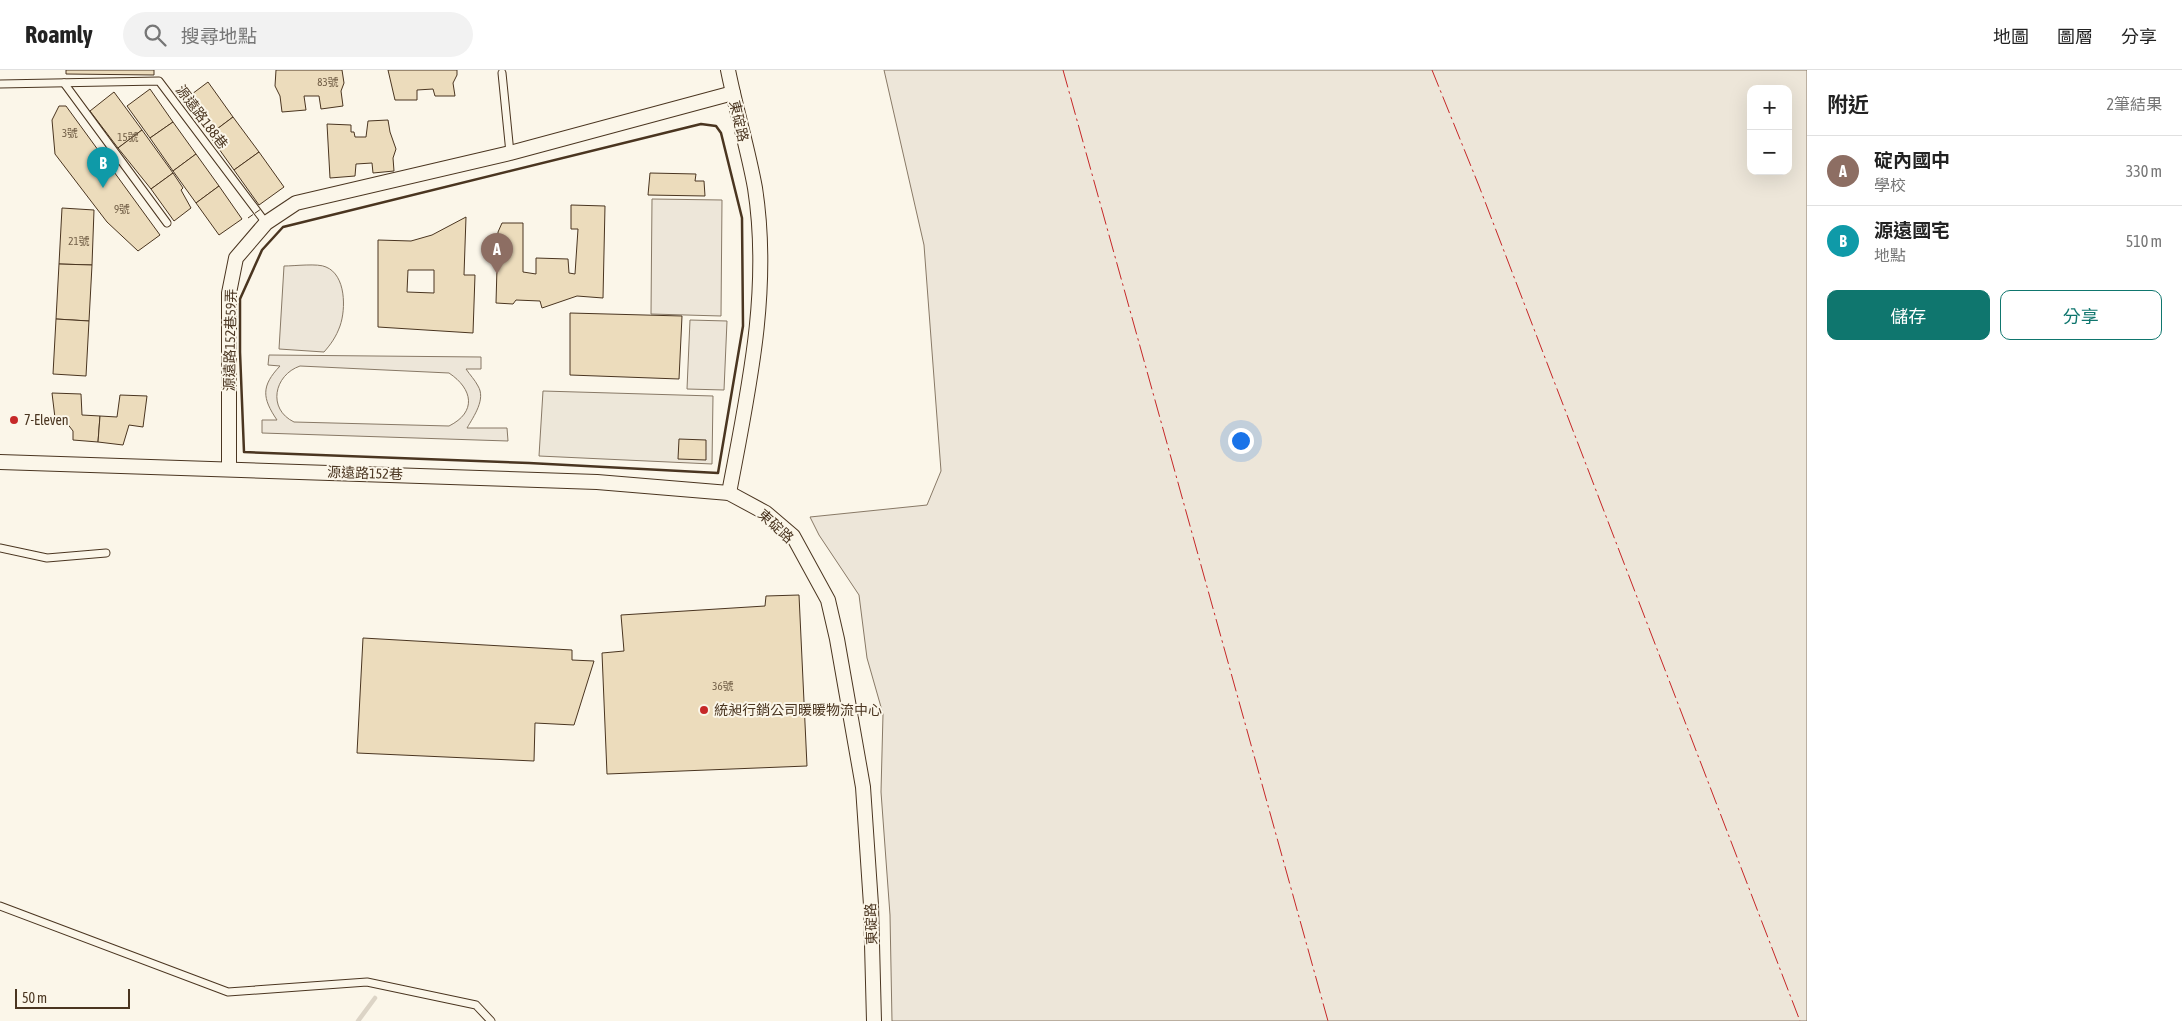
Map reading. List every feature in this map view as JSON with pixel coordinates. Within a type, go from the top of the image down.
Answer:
[{"type":"street","name":"東碇路","points":[[728,70],[755,189],[760,264],[757,337],[729,493],[766,513],[792,536],[828,600],[846,684],[863,787],[871,905],[874,1021]]},
{"type":"street","name":"源遠路152巷59弄","points":[[229,468],[229,293],[236,258],[266,223],[296,203],[510,152],[733,93]]},
{"type":"street","name":"源遠路152巷","points":[[0,462],[229,468],[596,482],[729,493]]},
{"type":"lane","points":[[502,73],[510,152]]},
{"type":"lane","name":"源遠路188巷","points":[[0,84],[159,81],[266,223]]},
{"type":"lane","points":[[64,83],[167,223]]},
{"type":"lane","points":[[0,548],[47,558],[106,552]]},
{"type":"lane","points":[[0,906],[228,992],[366,982],[476,1005],[491,1021]]},
{"type":"shaded area","points":[[884,70],[1807,70],[1807,1021],[892,1021],[890,915],[881,792],[883,714],[867,658],[859,595],[819,535],[810,517],[927,505],[941,471],[924,245]]},
{"type":"shaded area","points":[[652,199],[722,200],[721,316],[651,314]]},
{"type":"shaded area","points":[[312,265],[326,267],[333,271],[341,285],[343,293],[342,319],[335,337],[324,352],[279,349],[284,266]]},
{"type":"shaded area","points":[[690,320],[727,321],[724,390],[687,389]]},
{"type":"shaded area","points":[[269,355],[481,357],[481,369],[466,369],[478,386],[481,396],[478,407],[467,428],[507,428],[508,441],[262,433],[262,420],[277,420],[268,405],[266,392],[269,380],[280,366],[268,365]],"holes":[[[300,366],[449,373],[463,386],[468,400],[468,407],[464,414],[449,426],[294,422],[285,416],[277,401],[277,392],[284,377],[291,370]]]},
{"type":"shaded area","points":[[543,391],[713,396],[712,464],[539,456]]},
{"type":"building","points":[[66,70],[154,70],[154,75],[66,74]]},
{"type":"building","points":[[276,70],[342,70],[344,83],[341,91],[343,106],[321,109],[319,96],[304,96],[306,110],[282,112],[280,96],[275,86]]},
{"type":"building","points":[[388,70],[457,70],[453,83],[455,96],[435,96],[433,89],[417,90],[417,100],[395,100]]},
{"type":"building","points":[[208,82],[233,117],[209,135],[184,100]]},
{"type":"building","points":[[150,89],[173,122],[150,138],[127,106]]},
{"type":"building","points":[[114,92],[142,130],[118,148],[90,111]]},
{"type":"building","points":[[59,106],[66,106],[160,235],[138,251],[107,222],[55,154],[52,120]]},
{"type":"building","points":[[233,117],[259,152],[234,170],[209,135]]},
{"type":"building","points":[[388,120],[396,149],[393,158],[394,171],[373,173],[372,163],[356,164],[355,176],[330,178],[327,124],[351,125],[351,132],[354,132],[355,137],[366,137],[368,121]]},
{"type":"building","points":[[173,122],[196,154],[173,171],[150,138]]},
{"type":"building","points":[[142,130],[173,173],[151,189],[118,148]]},
{"type":"building","points":[[259,152],[284,187],[259,205],[234,170]]},
{"type":"building","points":[[196,154],[219,186],[196,203],[173,171]]},
{"type":"building","points":[[173,173],[183,188],[181,190],[191,208],[174,221],[151,189]]},
{"type":"building","points":[[650,173],[696,174],[695,181],[704,181],[705,196],[648,195]]},
{"type":"building","points":[[219,186],[242,219],[219,235],[196,203]]},
{"type":"building","points":[[571,205],[605,206],[603,298],[577,296],[542,308],[540,301],[516,300],[513,304],[496,303],[498,232],[502,223],[523,223],[523,272],[536,274],[536,258],[568,259],[569,273],[575,274],[578,229],[571,229]]},
{"type":"building","points":[[62,208],[94,210],[92,265],[59,264]]},
{"type":"building","points":[[466,217],[464,275],[475,275],[473,333],[378,327],[378,240],[411,241],[432,235]],"holes":[[[408,270],[434,270],[434,293],[407,292]]]},
{"type":"building","points":[[59,264],[92,265],[89,321],[56,319]]},
{"type":"building","points":[[570,313],[682,316],[679,379],[570,375]]},
{"type":"building","points":[[56,319],[89,321],[86,376],[53,374]]},
{"type":"building","points":[[52,393],[81,394],[82,415],[100,416],[98,442],[73,440],[73,431],[63,418],[55,418]]},
{"type":"building","points":[[120,395],[147,396],[143,427],[129,425],[123,445],[98,442],[100,416],[117,417]]},
{"type":"building","points":[[679,439],[706,440],[706,460],[678,459]]},
{"type":"building","name":"統昶行銷公司暖暖物流中心","points":[[799,595],[807,766],[607,774],[602,653],[624,651],[621,615],[765,606],[766,596]]},
{"type":"building","points":[[363,638],[572,650],[572,660],[594,661],[574,725],[535,723],[534,761],[357,753]]},
{"type":"waterway","points":[[358,1021],[375,998]]},
{"type":"fence","points":[[248,218],[261,209]]},
{"type":"wall","points":[[701,124],[716,126],[721,133],[742,218],[743,326],[718,473],[529,463],[244,452],[240,299],[262,250],[283,227],[701,124]]},
{"type":"power","points":[[1063,70],[1328,1021]]},
{"type":"power","points":[[1432,70],[1479,186],[1800,1021]]},
{"type":"place","name":"源遠國宅","points":[[103,188]]},
{"type":"place","name":"碇內國中","points":[[497,274]]},
{"type":"place","name":"7-Eleven","points":[[14,420]]},
{"type":"place","name":"統昶行銷公司暖暖物流中心","points":[[704,710]]}]
